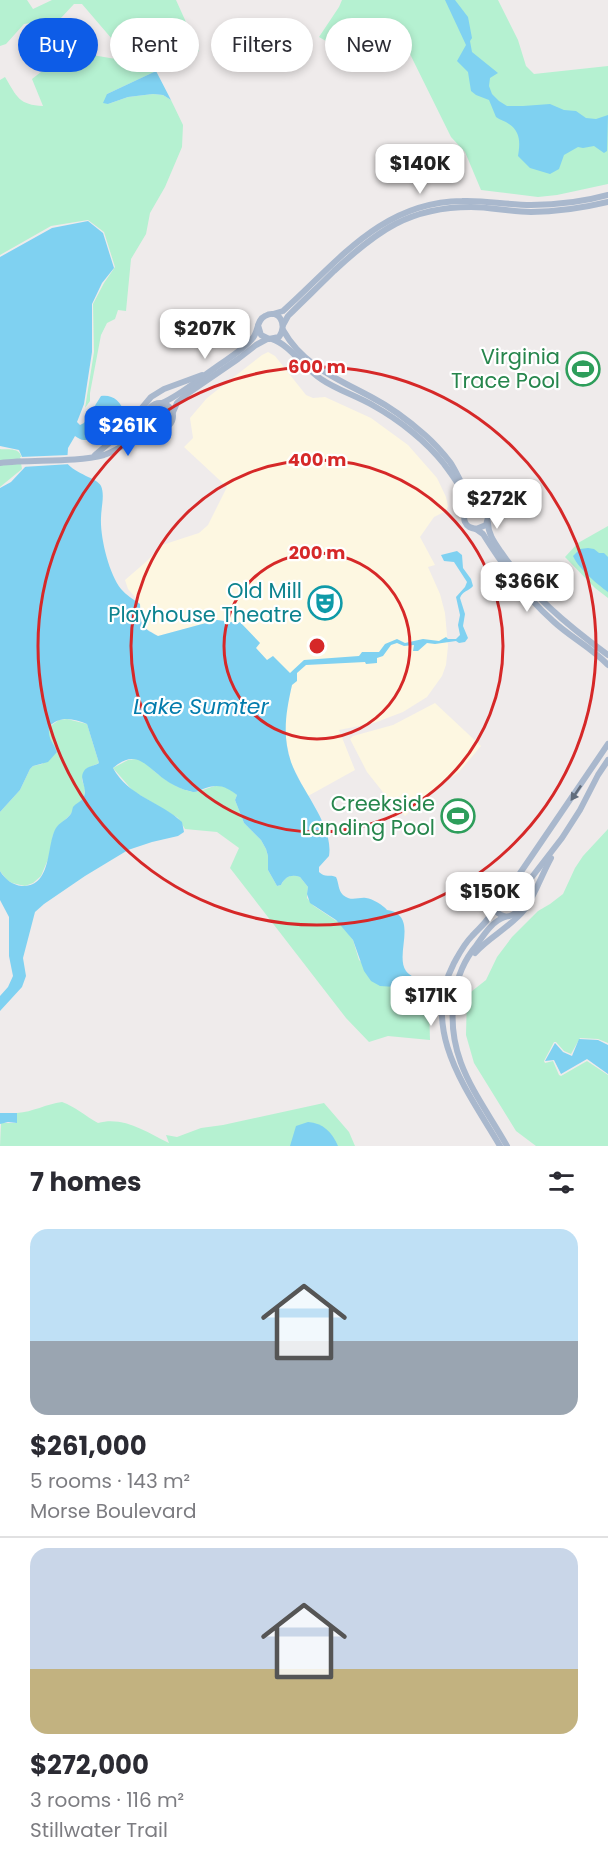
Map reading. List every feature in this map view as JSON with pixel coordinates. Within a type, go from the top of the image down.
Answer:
[{"type":"main road","points":[[608,195],[562,204],[437,202],[411,210],[385,222],[362,237],[283,311],[264,316],[258,325],[257,332],[249,342],[175,397],[152,406],[148,417],[150,424],[164,429],[172,422],[172,412],[177,403],[187,394],[256,345],[279,337],[288,316],[380,231],[426,212],[448,208],[473,207],[531,212],[562,210],[608,202]]},
{"type":"main road","points":[[273,314],[280,318],[292,345],[311,364],[326,375],[375,399],[427,437],[449,461],[471,497],[488,511],[488,528],[492,538],[535,595],[568,625],[608,655]]},
{"type":"main road","points":[[258,325],[261,335],[279,341],[318,378],[373,405],[394,418],[418,438],[443,463],[463,495],[466,523],[483,534],[517,584],[541,610],[608,664]]},
{"type":"main road","points":[[103,450],[121,433],[151,397],[164,389],[210,371]]},
{"type":"main road","points":[[162,403],[172,412]]},
{"type":"main road","points":[[94,456],[136,428],[148,417]]},
{"type":"main road","points":[[0,463],[81,458],[110,453],[141,432],[154,427]]},
{"type":"main road","points":[[466,509],[479,504]]},
{"type":"main road","points":[[476,529],[488,522]]},
{"type":"main road","points":[[500,1146],[448,1054],[442,1017],[443,996],[450,972],[459,953],[492,914],[496,896],[506,891],[514,882],[608,744]]},
{"type":"main road","points":[[507,1146],[464,1072],[456,1051],[452,1014],[460,973],[470,952],[487,931],[500,918],[516,913],[520,895],[525,886],[562,838],[584,804],[598,775],[608,762]]},
{"type":"main road","points":[[460,973],[485,941],[516,918],[525,908],[562,838]]},
{"type":"main road","points":[[506,891],[515,894],[520,902]]},
{"type":"main road","points":[[494,908],[505,917]]},
{"type":"main road","points":[[448,1054],[456,1051]]},
{"type":"shaded area","points":[[268,352],[275,356],[306,395],[313,398],[325,397],[371,418],[408,445],[437,478],[448,506],[446,511],[434,517],[420,537],[435,565],[428,567],[440,594],[445,613],[448,646],[442,676],[427,697],[403,712],[374,723],[339,730],[355,770],[308,796],[291,763],[285,736],[285,717],[292,685],[273,656],[267,661],[256,648],[260,643],[238,623],[217,620],[158,636],[142,626],[140,604],[128,589],[125,580],[162,545],[199,533],[208,525],[227,487],[184,447],[193,438],[190,418],[207,398]]},
{"type":"shaded area","points":[[435,703],[481,746],[459,772],[437,787],[405,816],[367,772],[350,739],[353,736],[393,725]]},
{"type":"green space","points":[[0,0],[27,0],[33,9],[52,0],[176,0],[184,18],[110,18],[110,37],[98,23],[98,18],[94,18],[82,4],[74,4],[61,18],[18,18],[18,31],[6,44],[0,46]]},
{"type":"green space","points":[[342,0],[498,0],[518,40],[526,66],[534,74],[608,66],[608,184],[538,197],[481,190],[465,152],[451,137],[412,58],[412,18],[332,18]]},
{"type":"green space","points":[[325,28],[325,40],[319,37]]},
{"type":"green space","points":[[98,56],[110,58],[110,72],[154,72],[107,94],[108,104],[128,97],[163,95],[171,100],[183,125],[182,147],[165,187],[150,213],[146,234],[131,259],[126,311],[118,310],[115,319],[107,323],[101,335],[90,401],[85,408],[94,352],[93,304],[115,267],[104,232],[88,220],[51,226],[0,255],[0,80],[5,77],[16,95],[24,102],[43,106],[32,79],[41,72],[98,72]]},
{"type":"green space","points":[[0,449],[17,451],[22,459],[0,461]]},
{"type":"green space","points":[[21,463],[22,469],[0,487],[0,465]]},
{"type":"green space","points":[[608,526],[608,598],[565,557],[578,543]]},
{"type":"green space","points":[[67,719],[87,724],[99,763],[86,769],[82,780],[85,788],[84,797],[57,827],[41,876],[25,886],[12,883],[0,871],[0,812],[20,790],[30,769],[42,764],[57,752],[49,738],[49,727],[59,720]]},
{"type":"green space","points":[[136,759],[146,763],[159,775],[185,790],[195,792],[222,786],[237,795],[235,800],[244,823],[261,840],[266,849],[268,870],[277,886],[289,876],[300,877],[308,887],[307,898],[314,906],[341,924],[353,940],[359,960],[389,986],[418,996],[425,996],[429,1008],[430,1040],[388,1036],[369,1042],[346,1018],[230,868],[239,848],[217,832],[185,829],[178,818],[133,791],[113,768],[128,760]]},
{"type":"green space","points":[[608,829],[608,1043],[598,1039],[580,1038],[571,1054],[554,1042],[544,1061],[545,1063],[553,1061],[561,1076],[587,1061],[608,1075],[608,1146],[536,1146],[516,1131],[474,1063],[466,1035],[467,995],[486,980],[497,957],[512,937],[538,911],[563,894],[583,856]]},
{"type":"green space","points":[[62,1102],[98,1123],[108,1121],[126,1123],[169,1143],[166,1135],[177,1137],[201,1128],[324,1103],[349,1132],[355,1146],[0,1146],[1,1123],[17,1123],[17,1113]]},
{"type":"water","points":[[445,0],[455,0],[468,17],[472,52],[498,73],[490,78],[489,86],[492,94],[499,101],[507,106],[550,104],[564,110],[576,111],[586,118],[596,119],[608,115],[607,151],[604,153],[594,146],[578,147],[564,155],[559,169],[550,174],[530,168],[518,156],[518,134],[513,127],[496,117],[489,100],[471,91],[468,72],[457,61],[466,45]]},
{"type":"water","points":[[157,72],[171,100],[163,95],[153,94],[128,97],[108,104],[103,103],[107,94]]},
{"type":"water","name":"Lake Sumter","points":[[88,221],[103,233],[114,268],[102,283],[92,304],[92,352],[84,404],[77,422],[80,425],[84,423],[101,396],[115,399],[124,412],[113,426],[95,438],[83,440],[75,436],[68,448],[67,463],[101,486],[103,493],[102,535],[109,565],[121,589],[140,604],[141,621],[147,630],[158,636],[217,620],[240,622],[260,643],[256,648],[267,660],[273,656],[290,673],[304,660],[359,656],[362,652],[379,652],[385,644],[397,639],[405,643],[423,639],[439,641],[446,637],[456,639],[460,635],[458,625],[460,615],[456,597],[467,582],[454,562],[444,561],[441,555],[457,551],[462,555],[463,568],[473,586],[460,598],[465,614],[463,626],[468,638],[465,642],[427,643],[418,651],[413,651],[414,645],[404,646],[397,643],[391,645],[383,656],[377,658],[377,663],[306,665],[297,673],[297,681],[292,685],[286,724],[291,762],[327,832],[329,856],[319,867],[319,872],[336,877],[340,891],[346,897],[366,898],[397,913],[404,927],[403,964],[408,973],[426,983],[428,993],[425,996],[418,996],[395,987],[380,986],[371,981],[364,971],[353,940],[336,920],[310,903],[307,894],[308,887],[300,877],[289,877],[277,886],[268,870],[266,849],[261,840],[244,823],[235,800],[237,795],[229,789],[217,786],[195,792],[185,790],[167,781],[140,761],[128,759],[113,768],[119,778],[136,792],[174,815],[182,822],[184,832],[178,836],[128,850],[85,876],[35,912],[23,958],[26,976],[22,987],[0,1011],[0,996],[8,987],[13,976],[9,956],[9,917],[0,900],[0,871],[9,881],[22,886],[39,880],[47,863],[56,828],[70,815],[73,807],[85,794],[82,774],[87,768],[99,763],[87,724],[62,719],[53,723],[49,731],[57,752],[48,762],[30,769],[20,790],[0,812],[0,488],[11,482],[26,466],[19,450],[0,446],[0,257],[52,228]]},
{"type":"water","points":[[588,548],[604,553],[608,557],[608,592],[584,571],[573,556],[580,549]]},
{"type":"water","points":[[579,1039],[598,1040],[608,1045],[608,1074],[587,1059],[561,1074],[554,1060],[545,1061],[555,1043],[563,1052],[572,1056]]},
{"type":"water","points":[[0,1113],[17,1113],[17,1123],[0,1124]]},
{"type":"water","points":[[308,1122],[326,1129],[338,1146],[290,1146],[296,1126]]},
{"type":"pier","points":[[69,455],[71,464],[22,467],[20,457]]},
{"type":"place","name":"Virginia Trace Pool","points":[[583,369]]},
{"type":"place","name":"Old Mill Playhouse Theatre","points":[[325,603]]},
{"type":"place","name":"Creekside Landing Pool","points":[[458,816]]}]
